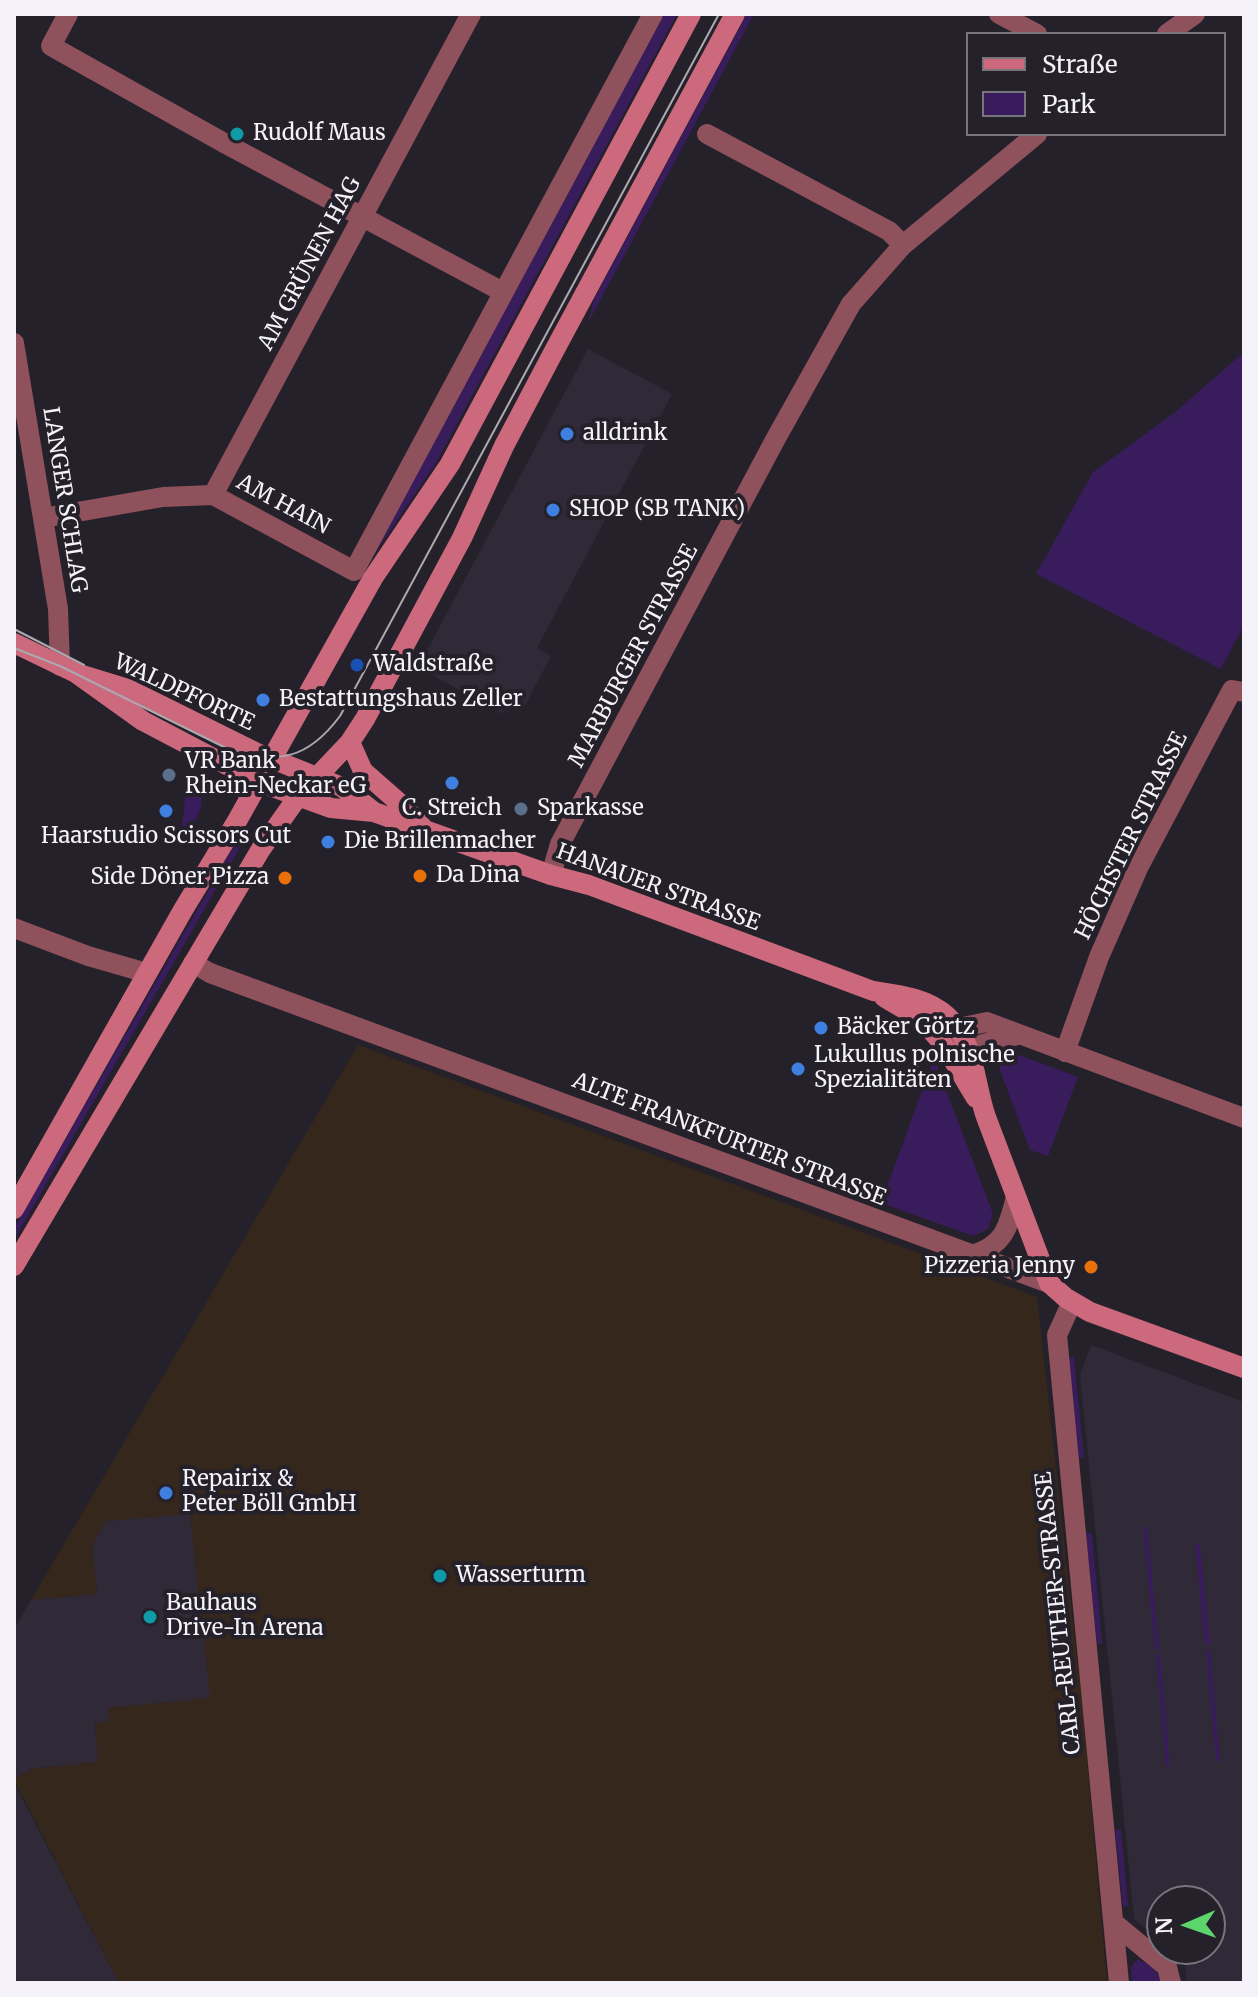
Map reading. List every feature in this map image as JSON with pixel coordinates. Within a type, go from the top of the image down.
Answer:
[{"type":"main road","points":[[14,1209],[373,578],[450,464],[691,14]]},
{"type":"main road","points":[[14,1266],[261,849],[297,798],[350,742],[365,719],[462,538],[518,420],[735,14]]},
{"type":"main road","name":"WALDPFORTE","points":[[14,643],[68,670],[143,721],[259,782]]},
{"type":"main road","name":"WALDPFORTE","points":[[68,670],[128,689],[316,776]]},
{"type":"main road","name":"HANAUER STRASSE","points":[[350,742],[363,771],[427,832]]},
{"type":"main road","name":"HANAUER STRASSE","points":[[316,776],[350,791],[374,812]]},
{"type":"main road","name":"HANAUER STRASSE","points":[[259,782],[297,798],[338,809],[374,812],[551,875],[589,885],[873,991],[920,1020],[947,1049],[985,1112]]},
{"type":"main road","name":"HANAUER STRASSE","points":[[873,991],[908,996],[930,1004],[958,1028],[969,1048],[985,1112]]},
{"type":"main road","points":[[985,1112],[1049,1283]]},
{"type":"main road","name":"ALTE FRANKFURTER STRASSE","points":[[1049,1283],[1090,1312],[1244,1368]]},
{"type":"street","points":[[68,14],[51,46],[503,292],[651,15]]},
{"type":"street","name":"AM GRÜNEN HAG","points":[[213,495],[471,14]]},
{"type":"street","points":[[999,14],[1033,32]]},
{"type":"street","points":[[1170,32],[1195,14]]},
{"type":"street","points":[[707,134],[889,231],[903,245]]},
{"type":"street","name":"MARBURGER STRASSE","points":[[551,875],[560,844],[851,304],[903,245],[1035,136]]},
{"type":"street","name":"AM HAIN","points":[[43,518],[163,497],[213,495],[354,571],[503,292]]},
{"type":"street","name":"LANGER SCHLAG","points":[[14,343],[68,670]]},
{"type":"street","name":"HÖCHSTER STRASSE","points":[[1065,1052],[1099,957],[1139,866],[1238,691]]},
{"type":"street","points":[[14,928],[88,956],[147,973]]},
{"type":"street","name":"ALTE FRANKFURTER STRASSE","points":[[193,963],[210,973],[1049,1283]]},
{"type":"street","points":[[947,1049],[958,1028],[987,1022],[1244,1118]]},
{"type":"street","points":[[947,1049],[969,1048],[1017,1035]]},
{"type":"street","points":[[972,1255],[999,1241],[1008,1226],[1016,1197]]},
{"type":"street","name":"CARL-REUTHER-STRASSE","points":[[1072,1302],[1057,1335],[1119,1983]]},
{"type":"street","points":[[1114,1923],[1167,1967],[1171,1983]]},
{"type":"shaded area","points":[[588,349],[672,394],[537,648],[551,656],[525,706],[510,698],[502,714],[418,667]]},
{"type":"shaded area","points":[[358,1045],[1037,1297],[1082,1703],[1107,1983],[119,1983],[14,1780],[31,1769],[98,1762],[95,1723],[109,1722],[108,1708],[210,1698],[190,1514],[106,1521],[92,1546],[97,1594],[31,1600]]},
{"type":"shaded area","points":[[1091,1345],[1244,1402],[1244,1983],[1186,1983],[1185,1965],[1226,1965],[1226,1885],[1146,1885],[1146,1929],[1134,1919],[1080,1375]]},
{"type":"shaded area","points":[[190,1513],[211,1699],[108,1708],[109,1722],[95,1724],[98,1762],[31,1769],[14,1780],[14,1629],[31,1600],[97,1594],[92,1546],[106,1521]]},
{"type":"shaded area","points":[[14,1783],[119,1983],[14,1983]]},
{"type":"green space","points":[[660,14],[677,14],[436,463],[362,572]]},
{"type":"green space","points":[[747,14],[754,14],[588,323],[594,299]]},
{"type":"green space","points":[[1244,352],[1244,625],[1221,669],[1036,574],[1093,472],[1174,413]]},
{"type":"green space","points":[[192,779],[202,798],[197,817],[189,830],[182,827],[187,780]]},
{"type":"green space","points":[[241,834],[246,837],[14,1240],[14,1228]]},
{"type":"green space","points":[[1017,1054],[1078,1077],[1048,1156],[1030,1150],[999,1068],[1005,1058]]},
{"type":"green space","points":[[934,1058],[993,1214],[988,1229],[973,1236],[881,1203]]},
{"type":"green space","points":[[1074,1357],[1084,1458],[1079,1458],[1069,1358]]},
{"type":"green space","points":[[1143,1527],[1147,1527],[1159,1649],[1155,1649]]},
{"type":"green space","points":[[1086,1533],[1092,1533],[1102,1643],[1097,1644]]},
{"type":"green space","points":[[1200,1543],[1210,1644],[1205,1644],[1195,1544]]},
{"type":"green space","points":[[1210,1649],[1220,1761],[1216,1761],[1206,1650]]},
{"type":"green space","points":[[1156,1654],[1160,1654],[1170,1766],[1166,1766]]},
{"type":"green space","points":[[1121,1829],[1128,1906],[1123,1907],[1115,1830]]},
{"type":"green space","points":[[1138,1960],[1153,1968],[1161,1983],[1133,1983],[1131,1967]]},
{"type":"tram line","points":[[14,648],[60,666],[228,749],[262,757],[277,757],[291,755],[316,742],[340,716],[719,14]]},
{"type":"tram line","points":[[14,629],[84,665]]},
{"type":"place","name":"Rudolf Maus","points":[[237,134]]},
{"type":"place","name":"alldrink","points":[[567,434]]},
{"type":"place","name":"SHOP (SB TANK)","points":[[553,510]]},
{"type":"place","name":"Waldstraße","points":[[357,665]]},
{"type":"place","name":"Bestattungshaus Zeller","points":[[263,700]]},
{"type":"place","name":"VR Bank Rhein-Neckar eG","points":[[169,775]]},
{"type":"place","name":"C. Streich","points":[[452,783]]},
{"type":"place","name":"Sparkasse","points":[[521,809]]},
{"type":"place","name":"Haarstudio Scissors Cut","points":[[166,811]]},
{"type":"place","name":"Die Brillenmacher","points":[[328,842]]},
{"type":"place","name":"Da Dina","points":[[420,876]]},
{"type":"place","name":"Side Döner Pizza","points":[[285,878]]},
{"type":"place","name":"Bäcker Görtz","points":[[821,1028]]},
{"type":"place","name":"Lukullus polnische Spezialitäten","points":[[798,1069]]},
{"type":"place","name":"Pizzeria Jenny","points":[[1091,1267]]},
{"type":"place","name":"Repairix & Peter Böll GmbH","points":[[166,1493]]},
{"type":"place","name":"Wasserturm","points":[[440,1576]]},
{"type":"place","name":"Bauhaus Drive-In Arena","points":[[150,1617]]}]
